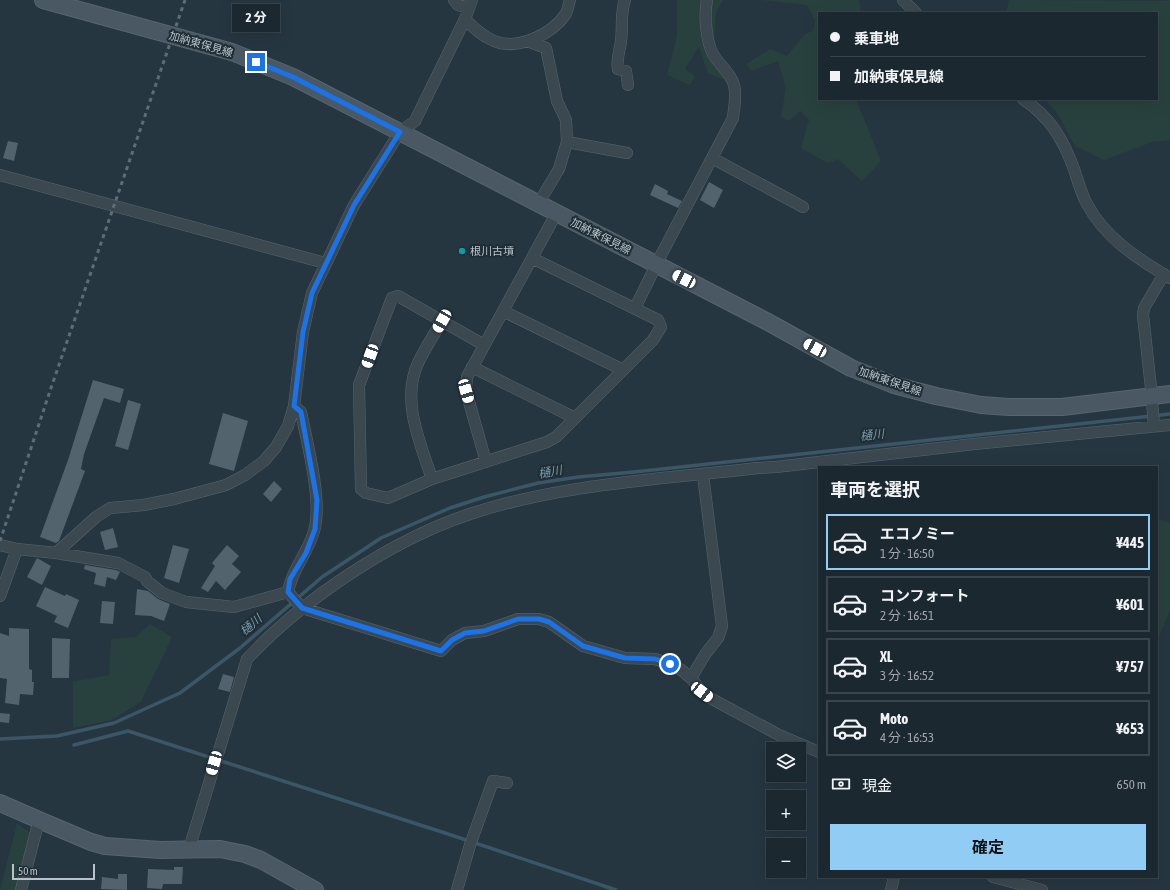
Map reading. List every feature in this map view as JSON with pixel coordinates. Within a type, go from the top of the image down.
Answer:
[{"type":"main road","name":"加納東保見線","points":[[43,0],[232,52],[293,77],[766,321],[851,368],[894,385],[936,396],[981,405],[1040,408],[1152,400],[1170,394]]},
{"type":"main road","points":[[0,803],[91,842],[105,846],[129,848],[220,849],[245,854],[267,863],[315,890]]},
{"type":"street","points":[[454,0],[458,5],[468,9],[479,33],[496,42],[514,44],[527,41],[555,26],[566,14],[570,0]]},
{"type":"street","points":[[625,0],[621,10],[621,40],[617,60],[618,69],[626,71],[628,85]]},
{"type":"street","points":[[635,308],[656,264],[733,118],[736,98],[734,84],[713,54],[706,28],[707,0]]},
{"type":"street","points":[[902,0],[915,12]]},
{"type":"street","points":[[56,553],[96,517],[110,508],[144,505],[174,499],[226,485],[246,475],[264,461],[276,447],[288,426],[294,406],[303,332],[310,300],[325,263],[354,205],[400,132],[415,121],[468,9]]},
{"type":"street","points":[[527,41],[546,48],[557,101],[566,120],[567,142],[559,169],[538,204]]},
{"type":"street","points":[[1024,100],[1039,110],[1056,130],[1072,165],[1086,203],[1098,220],[1124,248],[1167,276],[1144,308],[1142,315],[1154,426]]},
{"type":"street","points":[[567,142],[627,153]]},
{"type":"street","points":[[712,158],[803,207]]},
{"type":"street","points":[[0,175],[325,263]]},
{"type":"street","points":[[486,462],[466,391],[467,377],[556,214]]},
{"type":"street","points":[[484,345],[398,296],[392,298],[359,385],[361,489],[366,493],[388,498],[432,479],[548,442],[556,437],[576,418],[653,340],[661,327],[658,320],[532,258]]},
{"type":"street","points":[[503,311],[623,370]]},
{"type":"street","points":[[432,479],[416,428],[411,406],[411,389],[413,377],[419,361],[442,321]]},
{"type":"street","points":[[472,367],[576,418]]},
{"type":"street","points":[[294,406],[301,412],[317,500],[315,529],[306,553],[290,579],[289,594],[302,607],[441,651],[452,640],[465,633],[488,630],[506,622],[518,619],[539,619],[549,622],[583,646],[625,658],[655,659],[680,668],[691,678],[702,692],[710,698],[779,735],[818,752]]},
{"type":"street","points":[[189,849],[247,659],[260,645],[302,607],[385,552],[427,531],[467,515],[510,502],[555,493],[631,482],[974,444],[1170,425]]},
{"type":"street","points":[[691,678],[706,653],[718,638],[722,626],[703,475]]},
{"type":"street","points":[[0,545],[17,549],[56,553],[118,563],[145,577],[147,581],[162,593],[186,602],[234,607],[289,594]]},
{"type":"street","points":[[0,596],[17,549]]},
{"type":"street","points":[[457,890],[472,840],[493,781],[507,783]]},
{"type":"street","points":[[21,890],[39,820]]},
{"type":"street","points":[[891,890],[894,878]]},
{"type":"street","points":[[996,878],[1042,890]]},
{"type":"green space","points":[[677,0],[723,0],[716,12],[714,40],[709,52],[726,77],[725,80],[708,73],[699,46],[685,69],[695,76],[690,85],[667,75],[677,36]]},
{"type":"green space","points":[[762,0],[859,0],[861,12],[818,12],[818,100],[856,100],[881,161],[862,181],[838,159],[828,163],[801,148],[809,120],[800,111],[789,121],[781,117],[786,88],[778,61],[751,71],[746,64],[770,49],[787,56],[805,34],[813,31],[815,21],[807,5]]},
{"type":"green space","points":[[1009,0],[1170,1],[1170,140],[1152,142],[1104,160],[1075,146],[1057,113],[1045,100],[1158,100],[1158,12],[1006,12]]},
{"type":"green space","points":[[1162,520],[1170,523],[1170,610],[1158,639],[1158,521]]},
{"type":"green space","points":[[150,624],[172,637],[141,702],[111,720],[73,728],[73,682],[109,675],[111,639],[136,637]]},
{"type":"green space","points":[[17,824],[30,832],[17,890],[0,890]]},
{"type":"building","points":[[8,141],[18,143],[14,161],[3,158]]},
{"type":"building","points":[[709,182],[723,190],[714,208],[700,200]]},
{"type":"building","points":[[655,184],[668,191],[667,194],[682,201],[678,208],[650,195]]},
{"type":"building","points":[[93,380],[124,389],[120,403],[104,398],[84,454],[81,469],[85,471],[59,541],[56,543],[40,537],[68,460]]},
{"type":"building","points":[[128,400],[141,404],[128,450],[115,446]]},
{"type":"building","points":[[223,413],[248,421],[234,471],[209,464]]},
{"type":"building","points":[[274,481],[282,489],[271,502],[263,494]]},
{"type":"building","points":[[113,528],[118,547],[105,550],[100,532]]},
{"type":"building","points":[[173,545],[189,549],[179,583],[164,578]]},
{"type":"building","points":[[227,545],[239,556],[232,564],[241,572],[225,590],[216,581],[208,592],[201,588],[215,566],[212,563]]},
{"type":"building","points":[[37,558],[51,566],[42,585],[27,577]]},
{"type":"building","points":[[85,565],[120,572],[116,580],[107,577],[105,587],[94,584],[96,573],[84,569]]},
{"type":"building","points":[[45,587],[65,596],[66,594],[79,600],[68,628],[54,622],[57,616],[36,606]]},
{"type":"building","points":[[137,589],[148,591],[158,599],[170,604],[164,621],[151,616],[135,615]]},
{"type":"building","points":[[102,601],[115,602],[113,624],[100,623]]},
{"type":"building","points":[[9,628],[29,629],[29,669],[32,670],[32,682],[34,682],[33,695],[20,694],[19,705],[5,703],[7,679],[0,678],[0,633],[9,636]]},
{"type":"building","points":[[52,638],[70,639],[69,678],[52,678]]},
{"type":"building","points":[[223,674],[234,677],[230,692],[218,689]]},
{"type":"building","points":[[0,713],[10,714],[9,723],[0,722]]},
{"type":"building","points":[[174,867],[183,867],[182,884],[163,884],[162,889],[147,888],[148,869],[174,870]]},
{"type":"building","points":[[118,874],[127,874],[127,890],[101,889],[102,877],[118,879]]},
{"type":"waterway","name":"樋川","points":[[0,739],[57,736],[114,723],[180,693],[240,648],[322,577],[381,538],[450,508],[484,497],[538,483],[578,477],[1170,414]]},
{"type":"waterway","points":[[74,745],[128,731],[445,833],[616,890]]},
{"type":"railway","points":[[0,541],[51,388],[185,0]]},
{"type":"place","name":"根川古墳","points":[[462,251]]},
{"type":"route","points":[[256,62],[293,77],[400,132],[354,205],[312,293],[303,332],[294,406],[301,412],[317,500],[315,529],[306,553],[290,579],[288,592],[302,608],[441,651],[452,640],[465,633],[492,629],[506,622],[518,619],[539,619],[549,622],[583,646],[625,658],[655,659],[670,664]]}]
